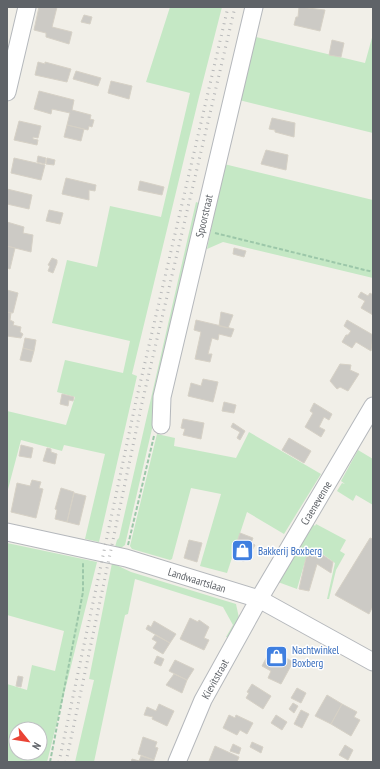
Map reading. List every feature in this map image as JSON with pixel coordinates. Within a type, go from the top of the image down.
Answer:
[{"type":"street","points":[[7,92],[11,52],[27,7]]},
{"type":"street","name":"Spoorstraat","points":[[158,429],[162,397],[206,226],[254,7]]},
{"type":"street","name":"Craenevenne","points":[[259,599],[373,406]]},
{"type":"street","name":"Landwaartslaan","points":[[7,532],[126,558],[259,599],[373,662]]},
{"type":"street","name":"Kievitstraat","points":[[177,762],[203,700],[259,599]]},
{"type":"path","points":[[206,226],[217,234],[373,272]]},
{"type":"path","points":[[128,548],[158,429]]},
{"type":"path","points":[[50,762],[83,592],[85,548]]},
{"type":"green space","points":[[170,7],[222,7],[132,374],[137,376],[99,542],[85,539],[105,454],[64,445],[62,451],[21,440],[7,493],[7,411],[66,425],[75,397],[57,392],[65,360],[123,373],[130,341],[52,323],[67,260],[97,267],[110,206],[161,217],[190,93],[146,82]]},
{"type":"green space","points":[[373,34],[373,133],[239,100],[256,37],[365,63]]},
{"type":"green space","points":[[224,164],[373,200],[373,278],[223,242],[207,249]]},
{"type":"green space","points":[[196,202],[204,205],[125,545],[121,548],[115,547],[119,538]]},
{"type":"green space","points":[[249,432],[321,474],[284,534],[247,512],[227,573],[200,566],[221,494],[191,488],[172,559],[170,560],[132,549],[130,546],[157,434],[175,438],[174,446],[236,458]]},
{"type":"green space","points":[[358,450],[373,459],[373,505],[356,495],[353,501],[337,491],[342,483],[345,484],[341,481]]},
{"type":"green space","points":[[313,524],[315,526],[316,524],[346,540],[340,551],[345,554],[336,570],[329,599],[327,599],[335,563],[314,548],[306,558],[297,589],[278,582]]},
{"type":"green space","points":[[7,543],[97,562],[48,758],[48,721],[8,721],[8,761],[47,762],[7,762],[7,684],[27,690],[32,665],[55,671],[64,631],[7,615]]},
{"type":"green space","points":[[112,563],[131,572],[236,604],[239,618],[229,638],[226,637],[233,625],[223,607],[135,579],[128,614],[125,615],[94,762],[75,762],[94,680],[89,679]]},
{"type":"building","points":[[39,7],[57,7],[52,27],[72,32],[69,44],[46,37],[46,33],[34,30]]},
{"type":"building","points":[[299,7],[325,10],[320,31],[294,25],[296,17],[298,17]]},
{"type":"building","points":[[84,15],[92,17],[90,24],[81,22]]},
{"type":"building","points":[[332,40],[344,43],[341,57],[329,55]]},
{"type":"building","points":[[38,62],[45,64],[45,62],[71,69],[67,82],[35,75]]},
{"type":"building","points":[[76,71],[101,78],[98,86],[73,79]]},
{"type":"building","points":[[111,81],[132,86],[129,99],[108,93]]},
{"type":"building","points":[[39,91],[74,100],[72,110],[91,115],[90,119],[94,120],[92,127],[89,126],[88,130],[67,125],[70,113],[52,109],[51,114],[34,109]]},
{"type":"building","points":[[272,118],[295,123],[294,137],[269,129]]},
{"type":"building","points":[[19,121],[41,126],[38,138],[33,137],[33,139],[38,140],[37,145],[14,140]]},
{"type":"building","points":[[67,125],[84,129],[81,141],[64,137]]},
{"type":"building","points":[[266,150],[288,155],[286,170],[261,164]]},
{"type":"building","points":[[38,156],[46,158],[45,164],[37,162]]},
{"type":"building","points":[[14,158],[45,165],[41,180],[11,173]]},
{"type":"building","points":[[47,158],[55,160],[54,165],[46,164]]},
{"type":"building","points":[[66,178],[96,185],[95,191],[89,190],[89,200],[62,194]]},
{"type":"building","points":[[140,181],[164,187],[162,195],[138,190]]},
{"type":"building","points":[[7,189],[32,195],[29,209],[7,204]]},
{"type":"building","points":[[49,210],[63,213],[60,224],[46,221]]},
{"type":"building","points":[[7,222],[24,227],[23,233],[33,235],[31,252],[7,246]]},
{"type":"building","points":[[7,246],[15,248],[10,269],[7,268]]},
{"type":"building","points":[[234,248],[246,251],[244,257],[233,254]]},
{"type":"building","points":[[52,258],[57,260],[53,273],[48,271],[50,266],[48,265]]},
{"type":"building","points":[[7,290],[18,293],[13,313],[7,312]]},
{"type":"building","points":[[361,292],[368,296],[370,293],[373,295],[373,315],[361,308],[365,301],[358,297]]},
{"type":"building","points":[[7,312],[11,313],[10,320],[14,322],[13,325],[21,327],[20,332],[23,334],[21,338],[7,336]]},
{"type":"building","points":[[221,312],[233,315],[228,328],[219,326]]},
{"type":"building","points":[[196,320],[234,329],[231,337],[219,334],[218,340],[212,338],[208,354],[212,354],[210,362],[195,359],[201,332],[194,330]]},
{"type":"building","points":[[347,320],[373,335],[371,351],[356,342],[352,348],[342,342],[346,335],[348,335],[351,331],[344,326]]},
{"type":"building","points":[[25,338],[36,340],[34,351],[23,348]]},
{"type":"building","points":[[23,348],[34,351],[31,362],[20,360]]},
{"type":"building","points":[[340,364],[351,365],[350,370],[359,374],[348,391],[340,387],[337,389],[330,381]]},
{"type":"building","points":[[203,379],[218,382],[213,402],[188,396],[191,383],[201,386]]},
{"type":"building","points":[[62,394],[74,397],[73,401],[69,400],[68,406],[60,404]]},
{"type":"building","points":[[224,402],[236,405],[234,413],[222,411]]},
{"type":"building","points":[[314,403],[332,414],[329,420],[324,417],[319,427],[325,430],[321,437],[305,427],[313,413],[310,411]]},
{"type":"building","points":[[183,419],[204,423],[201,439],[183,435],[185,429],[181,428]]},
{"type":"building","points":[[233,423],[245,431],[240,440],[237,438],[240,432],[231,427]]},
{"type":"building","points":[[289,438],[311,451],[304,463],[282,450]]},
{"type":"building","points":[[21,445],[33,448],[31,458],[19,456]]},
{"type":"building","points":[[47,448],[51,449],[51,452],[57,454],[55,464],[43,461]]},
{"type":"building","points":[[32,480],[41,482],[39,488],[43,489],[36,518],[11,512],[17,483],[30,486]]},
{"type":"building","points":[[61,488],[74,492],[67,522],[55,519],[57,510],[55,509]]},
{"type":"building","points":[[74,493],[86,496],[79,525],[67,522]]},
{"type":"building","name":"Bakkerij Boxberg","points":[[240,533],[253,538],[251,543],[255,545],[247,560],[243,561],[232,557]]},
{"type":"building","points":[[370,538],[373,539],[373,606],[369,614],[335,595]]},
{"type":"building","points":[[189,540],[202,543],[197,562],[184,558]]},
{"type":"building","points":[[314,549],[333,562],[331,573],[317,564],[309,591],[299,589],[306,558]]},
{"type":"building","points":[[190,618],[198,622],[199,620],[209,627],[204,638],[209,640],[204,650],[180,639]]},
{"type":"building","points":[[154,621],[176,634],[170,643],[146,629],[148,625],[151,627]]},
{"type":"building","points":[[155,635],[170,643],[163,654],[153,648],[157,642],[152,639]]},
{"type":"building","points":[[271,649],[293,662],[281,684],[268,678],[271,671],[262,666]]},
{"type":"building","points":[[157,656],[164,659],[161,666],[154,663]]},
{"type":"building","points":[[175,660],[194,669],[187,680],[169,671]]},
{"type":"building","points":[[174,674],[187,680],[182,693],[166,685]]},
{"type":"building","points":[[18,676],[23,677],[21,687],[16,686]]},
{"type":"building","points":[[252,684],[271,696],[263,709],[246,698],[249,693],[247,692]]},
{"type":"building","points":[[297,688],[306,693],[301,703],[291,698]]},
{"type":"building","points":[[327,695],[342,704],[331,724],[315,716]]},
{"type":"building","points":[[293,703],[298,706],[294,713],[289,709]]},
{"type":"building","points":[[159,704],[174,711],[167,726],[152,719],[153,717],[144,715],[147,707],[156,711]]},
{"type":"building","points":[[342,704],[357,712],[354,717],[360,720],[351,736],[331,724]]},
{"type":"building","points":[[301,710],[309,714],[302,728],[294,724]]},
{"type":"building","points":[[229,715],[235,718],[236,715],[253,723],[247,734],[240,730],[237,735],[223,728]]},
{"type":"building","points":[[276,715],[287,722],[282,730],[271,723]]},
{"type":"building","points":[[143,737],[157,742],[155,747],[158,748],[154,760],[138,754]]},
{"type":"building","points":[[252,742],[263,747],[261,753],[250,747]]},
{"type":"building","points":[[233,744],[241,748],[239,754],[230,751]]},
{"type":"building","points":[[345,745],[353,750],[348,760],[339,755]]},
{"type":"building","points":[[215,746],[239,757],[237,762],[209,761]]},
{"type":"building","points":[[141,756],[154,760],[153,762],[131,762],[132,759],[139,761]]},
{"type":"railway","points":[[59,762],[136,401],[228,7]]},
{"type":"railway","points":[[66,762],[142,403],[235,7]]},
{"type":"place","name":"Bakkerij Boxberg","points":[[243,551]]},
{"type":"place","name":"Nachtwinkel Boxberg","points":[[276,656]]}]
